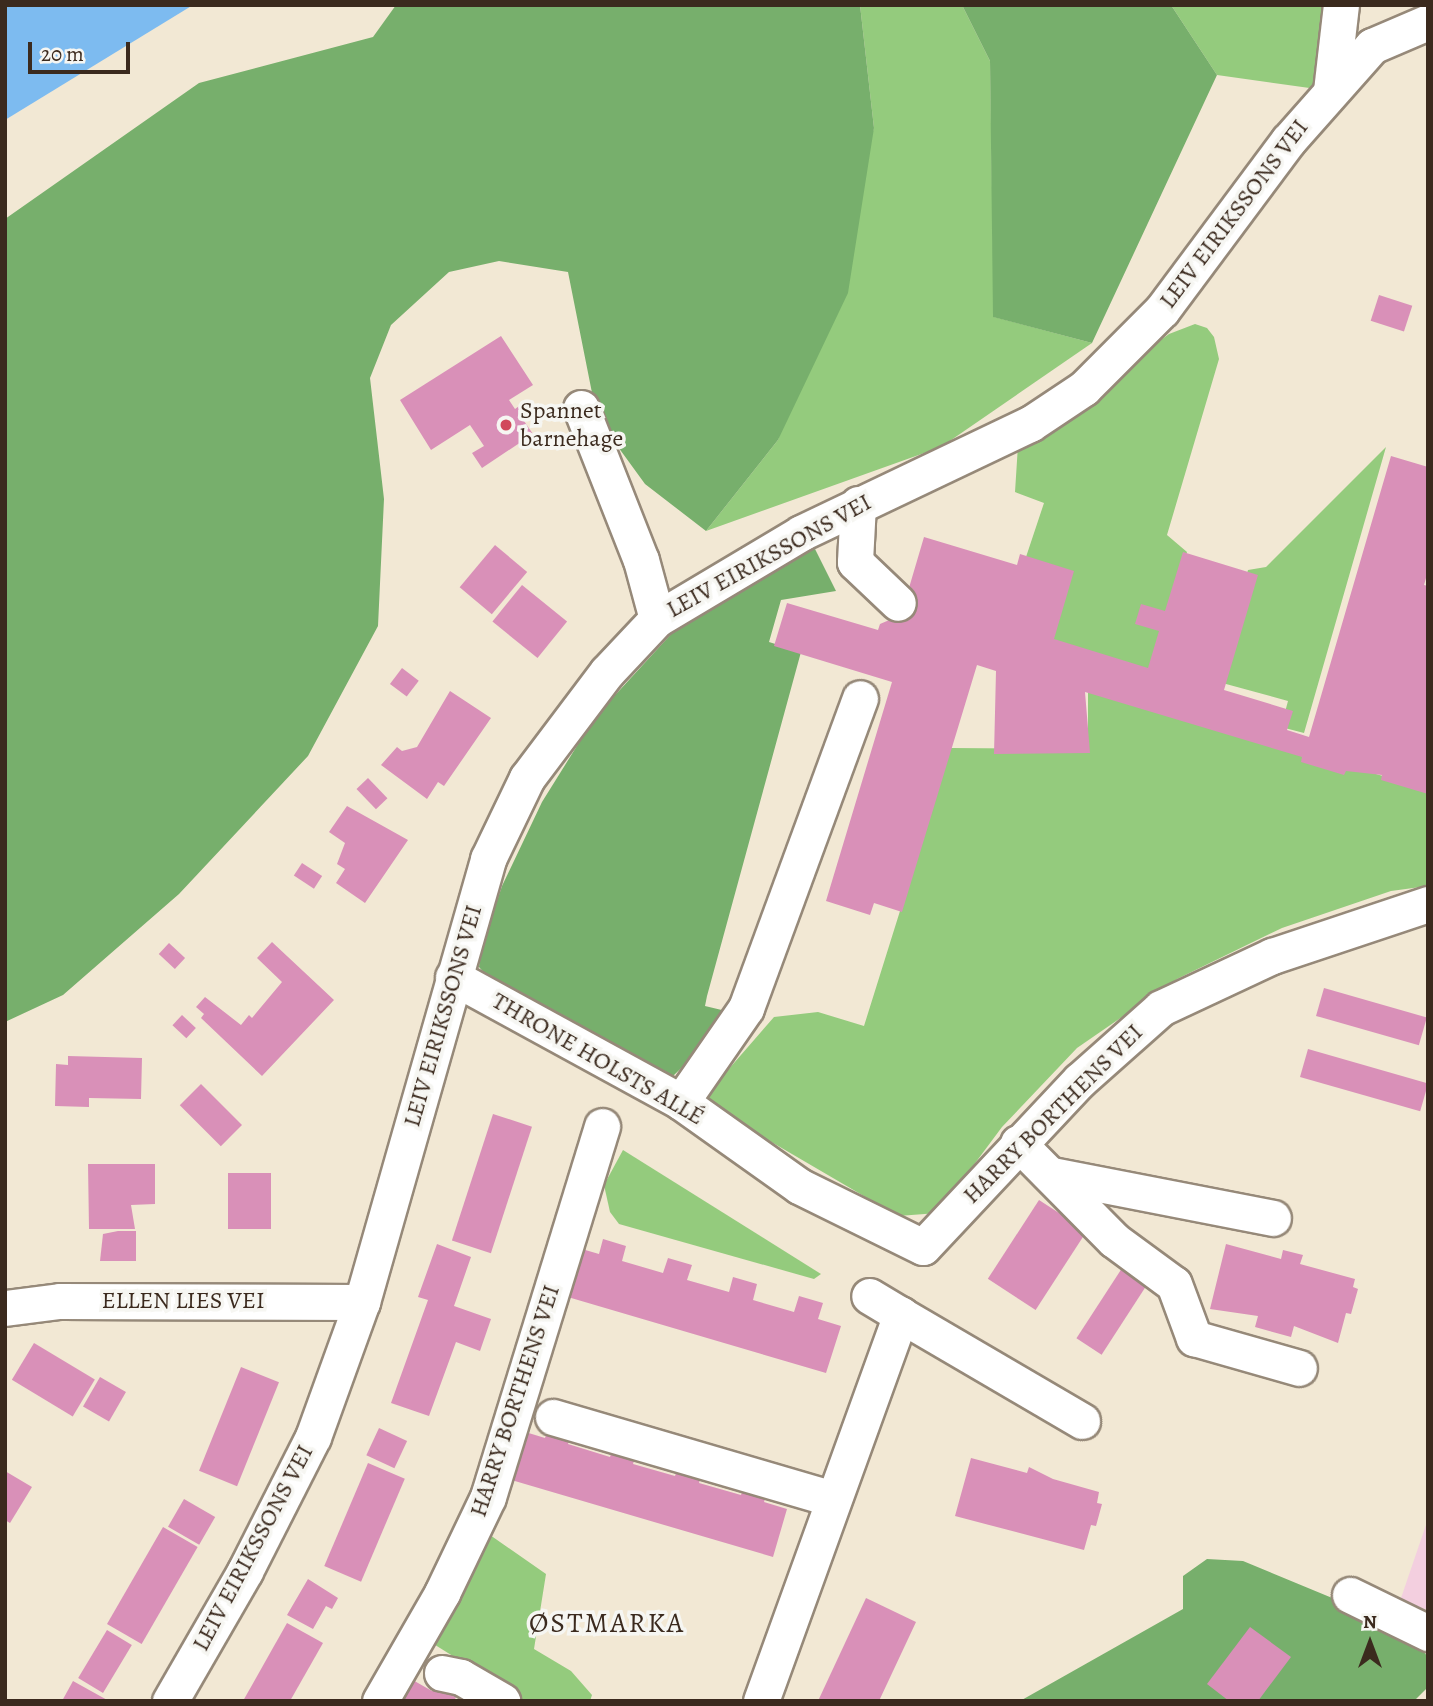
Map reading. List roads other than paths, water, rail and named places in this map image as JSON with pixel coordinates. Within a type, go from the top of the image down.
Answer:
[{"type":"street","points":[[1331,91],[1340,5]]},
{"type":"street","name":"LEIV EIRIKSSONS VEI","points":[[170,1701],[245,1571],[313,1437],[362,1302],[488,859],[527,778],[607,672],[657,619],[858,504],[1030,424],[1084,387],[1162,310],[1288,141],[1372,47],[1428,22]]},
{"type":"street","points":[[581,408],[641,560],[657,619]]},
{"type":"street","points":[[858,504],[855,562],[898,603]]},
{"type":"street","points":[[681,1102],[746,1008],[860,698]]},
{"type":"street","name":"HARRY BORTHENS VEI","points":[[923,1247],[1018,1143],[1161,1008],[1272,956],[1428,904]]},
{"type":"street","name":"THRONE HOLSTS ALLÉ","points":[[453,977],[681,1102],[800,1186],[923,1247]]},
{"type":"street","name":"HARRY BORTHENS VEI","points":[[380,1701],[442,1593],[488,1497],[602,1126]]},
{"type":"street","points":[[1018,1143],[1114,1240],[1174,1284],[1194,1338],[1299,1368]]},
{"type":"street","points":[[1052,1175],[1273,1218]]},
{"type":"street","points":[[869,1296],[1082,1421]]},
{"type":"street","name":"ELLEN LIES VEI","points":[[5,1308],[60,1301],[362,1302]]},
{"type":"street","points":[[761,1701],[899,1314]]},
{"type":"street","points":[[552,1417],[820,1495]]},
{"type":"street","points":[[1350,1595],[1428,1633]]},
{"type":"street","points":[[442,1673],[461,1677],[502,1701]]},
{"type":"water","points":[[5,5],[193,5],[5,120]]},
{"type":"place","name":"Spannet barnehage","points":[[506,425]]},
{"type":"district","name":"ØSTMARKA","points":[[607,1623]]}]
